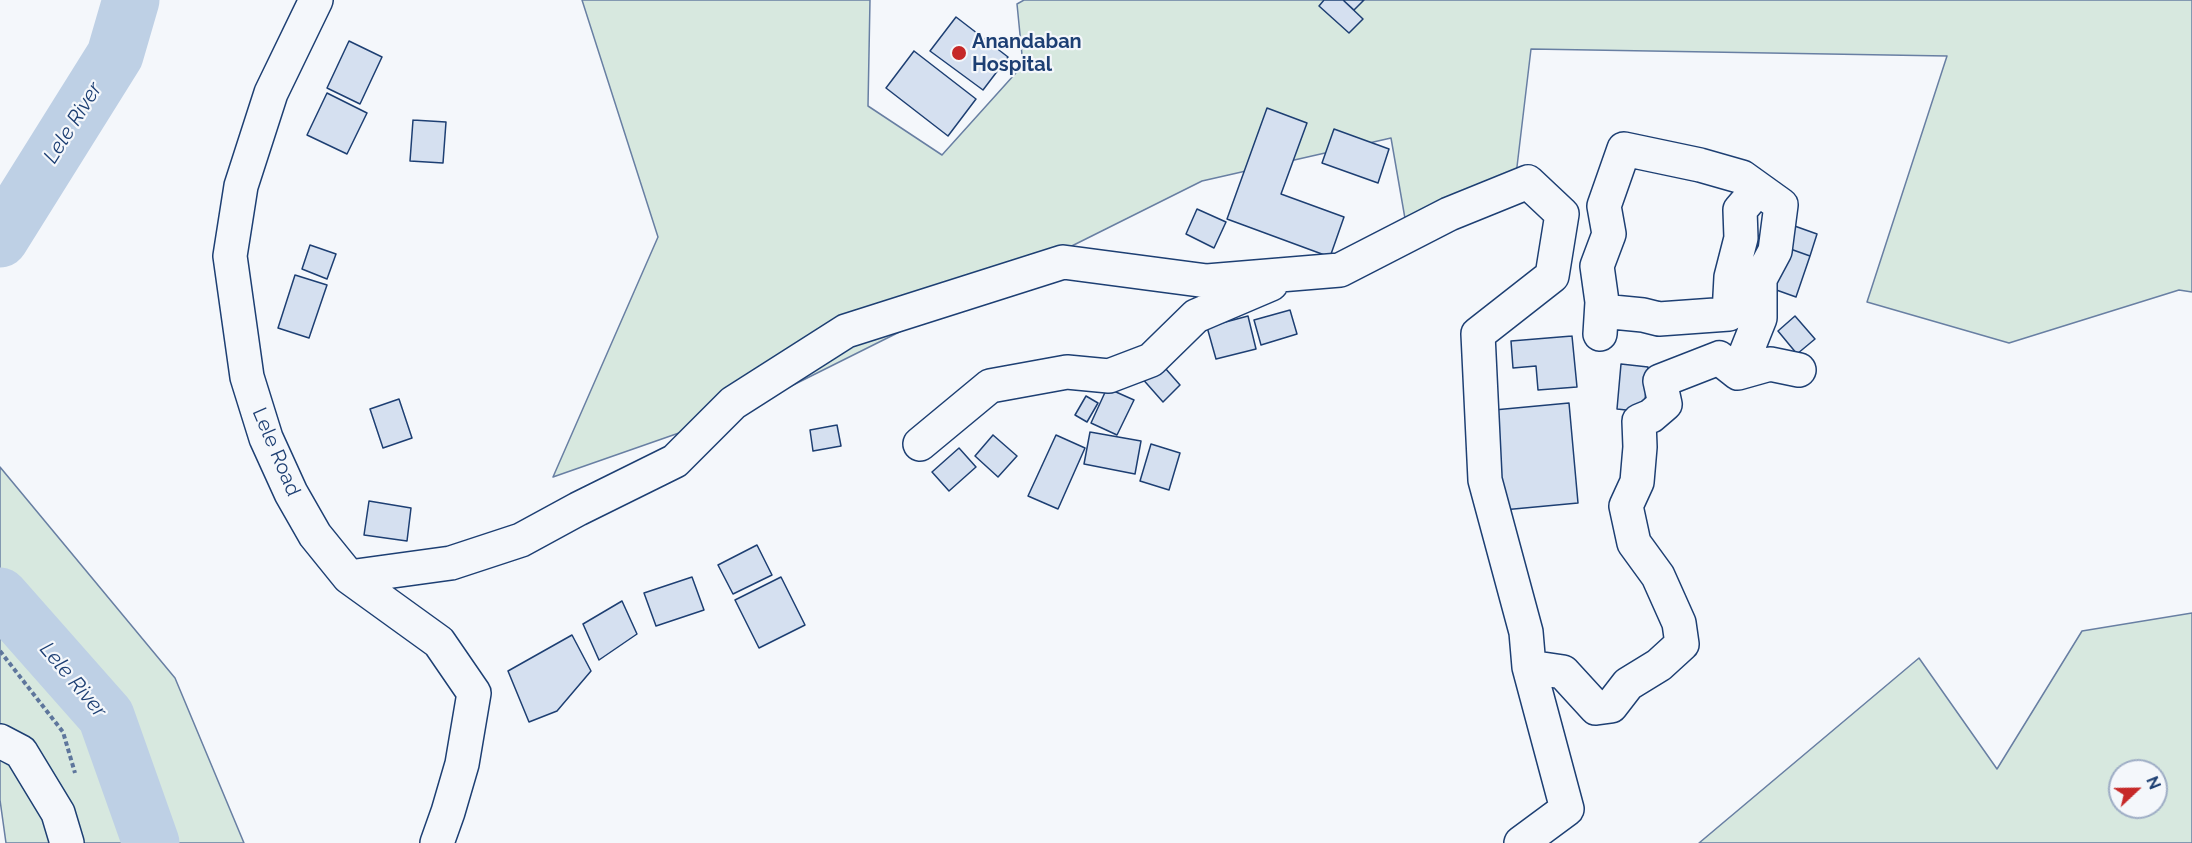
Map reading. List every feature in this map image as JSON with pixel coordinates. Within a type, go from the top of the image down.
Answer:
[{"type":"street","name":"Lele Road","points":[[316,0],[271,93],[241,186],[231,256],[247,377],[266,438],[291,493],[315,535],[349,577],[439,642],[474,693],[462,764],[437,843]]},
{"type":"street","points":[[1738,373],[1760,318],[1760,279],[1775,251],[1781,205],[1742,177],[1700,165],[1624,149],[1604,206],[1609,234],[1597,266],[1601,323],[1643,315],[1659,319],[1729,314],[1731,277],[1742,238],[1740,210],[1758,189]]},
{"type":"street","points":[[349,577],[451,563],[521,540],[675,461],[733,403],[846,331],[1062,262],[1207,281],[1340,270],[1449,214],[1528,182],[1562,214],[1552,276],[1478,334],[1485,480],[1527,632],[1529,667],[1567,809],[1521,843]]},
{"type":"street","points":[[920,444],[990,386],[1067,372],[1109,376],[1151,360],[1196,316],[1298,273]]},
{"type":"street","points":[[1529,667],[1563,672],[1596,708],[1611,706],[1628,684],[1659,664],[1682,644],[1678,623],[1658,576],[1634,543],[1626,506],[1636,482],[1640,447],[1639,421],[1651,416],[1665,404],[1660,381],[1719,358],[1738,373]]},
{"type":"street","points":[[1738,373],[1770,364],[1799,370]]},
{"type":"street","points":[[0,741],[21,752],[58,813],[67,843]]},
{"type":"shaded area","points":[[582,0],[870,0],[868,106],[942,155],[1023,65],[1017,4],[1024,0],[2192,0],[2192,292],[2179,290],[2009,343],[1867,302],[1947,56],[1531,49],[1516,175],[1407,230],[1391,138],[1202,181],[739,412],[553,477],[658,237]]},
{"type":"shaded area","points":[[0,467],[175,678],[244,843],[6,843],[0,800]]},
{"type":"shaded area","points":[[2192,613],[2192,843],[1699,843],[1919,658],[1997,769],[2082,631]]},
{"type":"building","points":[[1324,0],[1343,0],[1363,19],[1349,33],[1319,6]]},
{"type":"building","points":[[1343,0],[1364,0],[1354,10]]},
{"type":"building","points":[[956,17],[1008,57],[983,90],[930,51]]},
{"type":"building","points":[[349,41],[382,57],[360,104],[327,88]]},
{"type":"building","points":[[914,51],[976,99],[948,136],[886,88]]},
{"type":"building","points":[[327,93],[367,113],[347,154],[307,135]]},
{"type":"building","points":[[1267,108],[1307,123],[1281,194],[1344,217],[1330,257],[1227,219]]},
{"type":"building","points":[[413,120],[446,122],[443,163],[410,161]]},
{"type":"building","points":[[1334,129],[1389,149],[1378,183],[1322,163]]},
{"type":"building","points":[[1197,209],[1226,222],[1214,248],[1186,234]]},
{"type":"building","points":[[1789,224],[1817,234],[1810,256],[1782,246]]},
{"type":"building","points":[[310,245],[336,254],[327,279],[302,269]]},
{"type":"building","points":[[1782,246],[1810,256],[1796,297],[1768,287]]},
{"type":"building","points":[[295,275],[327,285],[309,338],[278,328]]},
{"type":"building","points":[[1290,310],[1297,334],[1261,345],[1254,320]]},
{"type":"building","points":[[1248,316],[1256,349],[1216,359],[1207,327]]},
{"type":"building","points":[[1795,316],[1815,339],[1797,354],[1778,331]]},
{"type":"building","points":[[1572,336],[1577,387],[1538,390],[1536,366],[1513,368],[1511,341]]},
{"type":"building","points":[[1158,360],[1180,385],[1163,402],[1140,376]]},
{"type":"building","points":[[1621,364],[1648,367],[1644,412],[1617,409]]},
{"type":"building","points":[[1107,388],[1134,400],[1117,435],[1091,423]]},
{"type":"building","points":[[1086,396],[1098,403],[1087,422],[1075,415]]},
{"type":"building","points":[[399,399],[412,438],[383,448],[370,409]]},
{"type":"building","points":[[1569,403],[1578,503],[1503,510],[1494,410]]},
{"type":"building","points":[[837,425],[841,446],[813,451],[810,430]]},
{"type":"building","points":[[1090,432],[1141,441],[1135,474],[1084,464]]},
{"type":"building","points":[[993,435],[1017,456],[998,477],[975,456]]},
{"type":"building","points":[[1056,435],[1085,448],[1058,509],[1028,496]]},
{"type":"building","points":[[1151,444],[1180,453],[1169,490],[1140,481]]},
{"type":"building","points":[[959,448],[976,467],[949,491],[932,472]]},
{"type":"building","points":[[369,501],[411,508],[407,541],[364,535]]},
{"type":"building","points":[[757,545],[772,575],[733,594],[718,565]]},
{"type":"building","points":[[692,577],[704,610],[656,626],[644,593]]},
{"type":"building","points":[[781,577],[805,625],[759,648],[735,600]]},
{"type":"building","points":[[622,601],[637,634],[599,660],[583,624]]},
{"type":"building","points":[[572,635],[591,671],[557,711],[529,722],[508,671]]},
{"type":"waterway","name":"Lele River","points":[[0,239],[115,55],[131,0]]},
{"type":"waterway","name":"Lele River","points":[[0,596],[106,716],[151,843]]},
{"type":"place","name":"Anandaban Hospital","points":[[959,53]]}]
